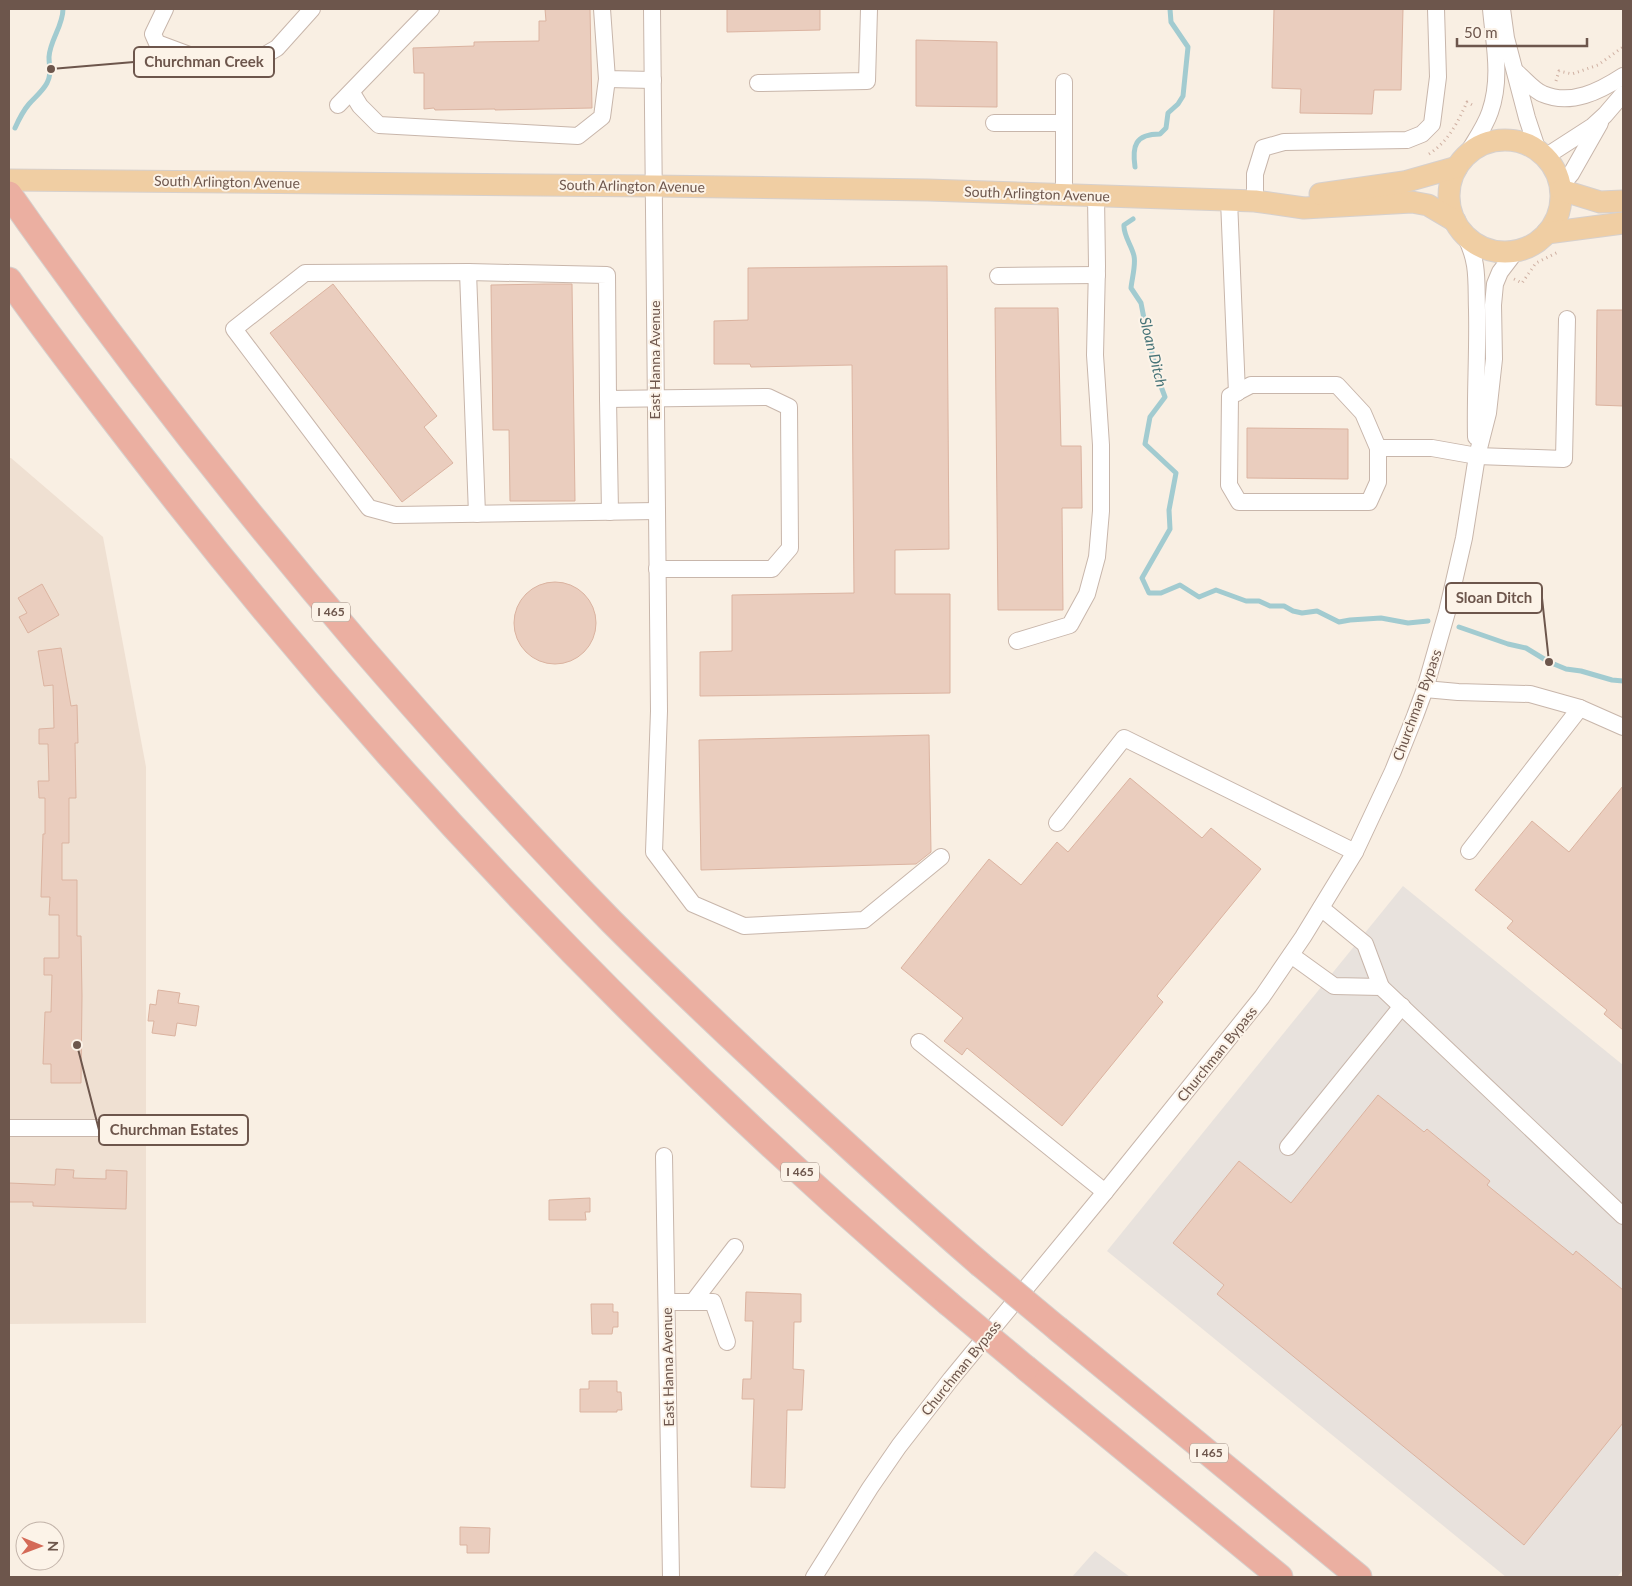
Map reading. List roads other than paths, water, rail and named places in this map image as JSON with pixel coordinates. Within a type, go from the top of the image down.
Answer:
[{"type":"highway","name":"I 465","points":[[9,194],[134,366],[226,485],[335,616],[466,767],[566,874],[683,992],[820,1121],[980,1264],[1359,1577]]},
{"type":"highway","name":"I 465","points":[[9,280],[93,393],[222,560],[296,649],[504,882],[714,1092],[897,1259],[1280,1577]]},
{"type":"main road","points":[[1509,140],[1525,143],[1542,154],[1552,165],[1561,188],[1559,213],[1554,224],[1533,245],[1516,251],[1502,252],[1489,250],[1476,244],[1460,228],[1451,207],[1449,194],[1452,180],[1462,162],[1479,147],[1493,141],[1509,140]]},
{"type":"main road","name":"South Arlington Avenue","points":[[1255,201],[1333,193],[1404,182],[1462,162]]},
{"type":"main road","name":"South Arlington Avenue","points":[[9,180],[928,190],[1255,201],[1304,208],[1412,202],[1428,205],[1460,228]]},
{"type":"main road","points":[[1561,188],[1600,202],[1623,201]]},
{"type":"main road","points":[[1547,233],[1623,223]]},
{"type":"street","points":[[165,9],[153,34],[157,43],[208,62],[252,63],[278,48],[312,9]]},
{"type":"street","points":[[338,105],[352,93],[431,9]]},
{"type":"street","points":[[352,93],[360,106],[379,125],[578,136],[602,117],[607,79],[602,9]]},
{"type":"street","name":"East Hanna Avenue","points":[[652,9],[659,711],[654,852],[693,904],[744,926],[864,920],[941,857]]},
{"type":"street","points":[[758,83],[868,81],[869,9]]},
{"type":"street","points":[[1255,201],[1255,174],[1263,148],[1284,142],[1407,140],[1422,134],[1432,124],[1436,86],[1436,9]]},
{"type":"street","points":[[1462,162],[1490,113],[1497,82],[1497,61],[1491,9]]},
{"type":"street","points":[[1502,9],[1506,38],[1527,118],[1542,154],[1586,131],[1605,115],[1623,94]]},
{"type":"street","points":[[1516,72],[1542,94],[1556,98],[1575,97],[1597,91],[1623,76]]},
{"type":"street","points":[[607,79],[653,80]]},
{"type":"street","points":[[1064,82],[1064,195]]},
{"type":"street","points":[[1561,188],[1572,174],[1605,115]]},
{"type":"street","points":[[994,123],[1064,123]]},
{"type":"street","points":[[1017,641],[1070,625],[1087,594],[1097,557],[1101,502],[1101,445],[1095,355],[1096,196]]},
{"type":"street","points":[[1229,200],[1236,393]]},
{"type":"street","name":"Churchman Bypass","points":[[1460,228],[1473,250],[1476,269],[1477,456]]},
{"type":"street","name":"Churchman Bypass","points":[[814,1577],[899,1446],[951,1379],[1253,1009],[1291,955],[1355,852],[1393,771],[1425,689],[1454,583],[1464,538],[1477,456],[1492,388],[1495,284],[1500,272],[1516,251]]},
{"type":"street","points":[[468,272],[477,514]]},
{"type":"street","points":[[610,512],[607,275],[468,272],[305,273],[234,329],[369,508],[395,515],[610,512],[657,511]]},
{"type":"street","points":[[998,276],[1097,275]]},
{"type":"street","points":[[1378,448],[1432,448],[1477,456],[1564,459],[1567,319]]},
{"type":"street","points":[[1251,385],[1337,385],[1363,413],[1378,448],[1378,482],[1369,502],[1239,502],[1229,484],[1230,396],[1251,385]]},
{"type":"street","points":[[608,399],[768,397],[789,407],[790,548],[772,570],[657,570]]},
{"type":"street","points":[[1425,689],[1530,694],[1580,708],[1623,728]]},
{"type":"street","points":[[1469,851],[1580,708]]},
{"type":"street","points":[[1057,823],[1124,738],[1355,852]]},
{"type":"street","points":[[1321,908],[1365,944],[1381,987],[1623,1216]]},
{"type":"street","points":[[1291,955],[1334,986],[1381,987]]},
{"type":"street","points":[[1288,1147],[1402,1006]]},
{"type":"street","points":[[920,1042],[1105,1192]]},
{"type":"street","points":[[9,1128],[136,1128]]},
{"type":"street","name":"East Hanna Avenue","points":[[664,1156],[671,1577]]},
{"type":"street","points":[[693,1302],[735,1247]]},
{"type":"street","points":[[666,1302],[713,1302],[727,1342]]},
{"type":"waterway","points":[[15,128],[25,109],[43,89],[49,79],[50,51],[61,21],[63,9]]},
{"type":"waterway","name":"Sloan Ditch","points":[[1135,167],[1134,153],[1137,143],[1145,136],[1160,134],[1166,128],[1168,113],[1178,104],[1183,96],[1188,47],[1171,22],[1170,9]]},
{"type":"waterway","name":"Sloan Ditch","points":[[1133,219],[1124,225],[1134,260],[1131,288],[1141,303],[1159,381],[1165,397],[1150,417],[1145,444],[1176,473],[1169,510],[1170,529],[1142,578],[1149,593],[1161,593],[1180,585],[1199,597],[1216,590],[1246,601],[1259,601],[1270,606],[1284,606],[1302,613],[1317,611],[1339,622],[1381,618],[1408,623],[1428,621]]},
{"type":"waterway","name":"Sloan Ditch","points":[[1459,627],[1508,644],[1526,648],[1549,662],[1566,669],[1623,681]]},
{"type":"place","name":"Churchman Creek","points":[[51,69]]},
{"type":"place","name":"Sloan Ditch","points":[[1549,662]]},
{"type":"place","name":"Churchman Estates","points":[[77,1045]]}]
